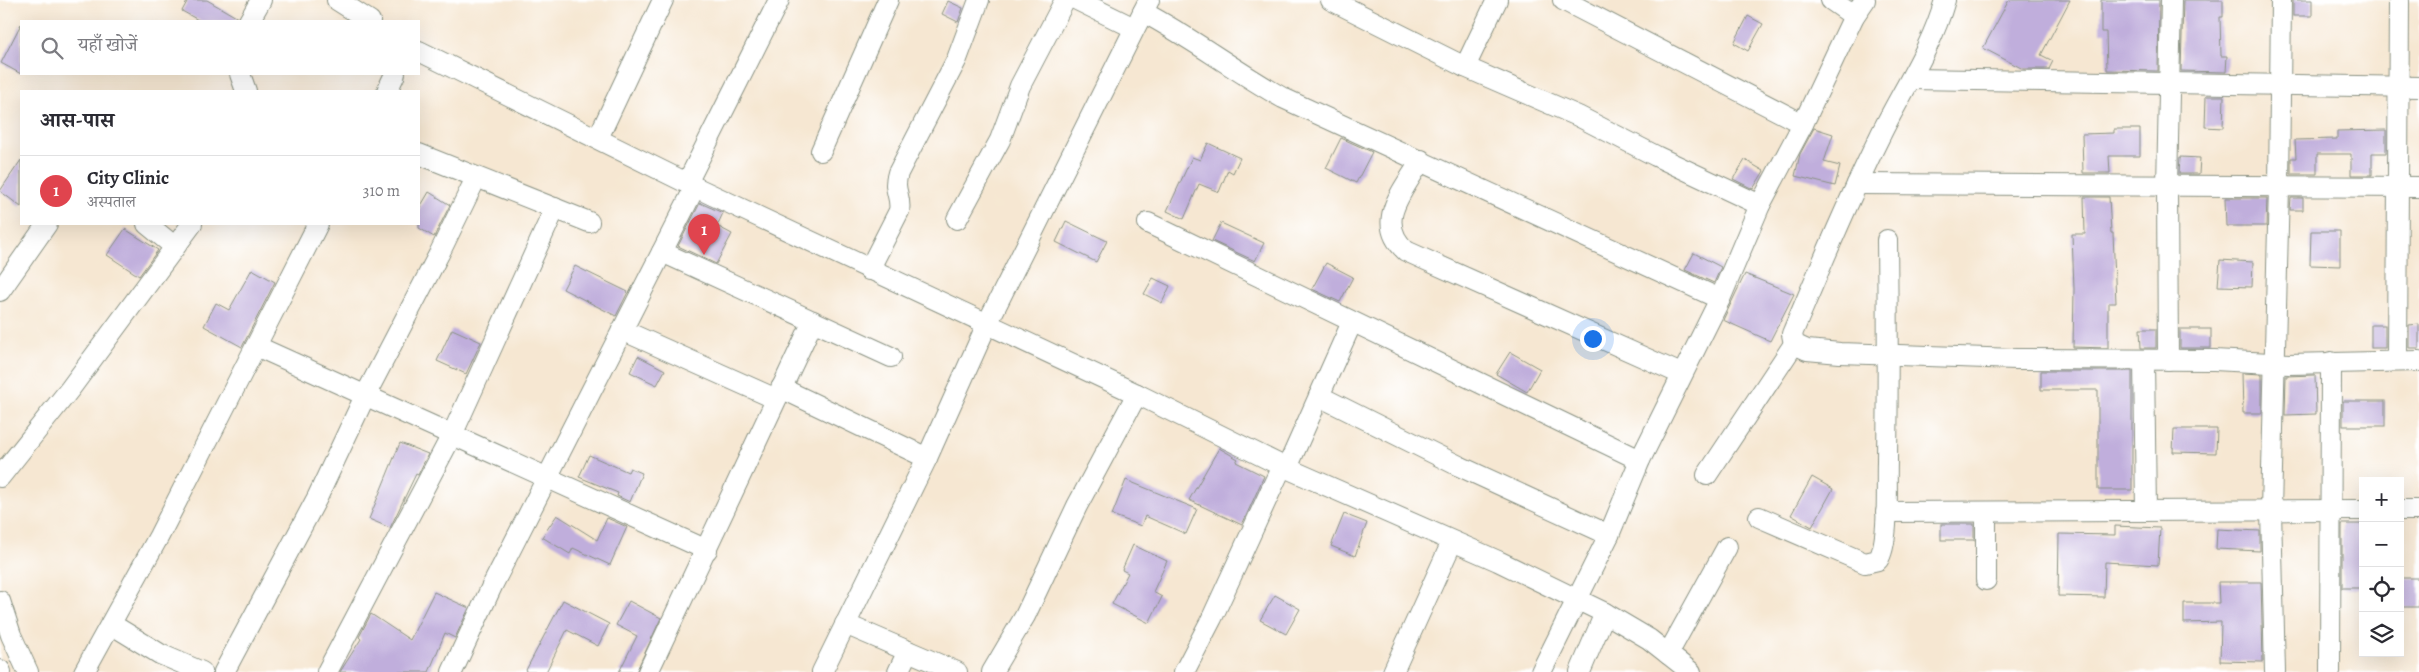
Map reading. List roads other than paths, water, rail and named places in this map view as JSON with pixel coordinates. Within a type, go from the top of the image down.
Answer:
[{"type":"street","points":[[250,20],[261,0]]},
{"type":"street","points":[[337,0],[368,20]]},
{"type":"street","points":[[598,138],[663,0]]},
{"type":"street","points":[[452,672],[492,586],[662,252],[691,185],[779,0]]},
{"type":"street","points":[[821,151],[888,0]]},
{"type":"street","points":[[870,270],[900,211],[895,184],[898,173],[960,53],[980,0]]},
{"type":"street","points":[[957,219],[1000,140],[1026,72],[1064,0]]},
{"type":"street","points":[[1077,0],[1142,13],[1177,30],[1241,74],[1283,98],[1720,299]]},
{"type":"street","points":[[1331,0],[1465,67],[1578,116],[1656,156],[1760,205]]},
{"type":"street","points":[[1465,67],[1497,0]]},
{"type":"street","points":[[1563,0],[1802,124]]},
{"type":"street","points":[[1541,672],[1609,535],[1640,460],[1681,374],[1720,299],[1760,205],[1860,8],[1831,0]]},
{"type":"street","points":[[1707,476],[1794,344],[1792,334],[1857,184],[1912,79],[1945,0]]},
{"type":"street","points":[[2168,360],[2167,186],[2171,0]]},
{"type":"street","points":[[2275,672],[2271,510],[2279,187],[2281,0]]},
{"type":"street","points":[[2397,360],[2409,187],[2399,87],[2399,0]]},
{"type":"street","points":[[822,672],[928,458],[987,324],[1142,13]]},
{"type":"street","points":[[420,51],[691,185],[1136,394],[1284,467],[1605,613],[1650,640],[1692,672]]},
{"type":"street","points":[[240,75],[246,90]]},
{"type":"street","points":[[388,90],[395,75]]},
{"type":"street","points":[[1912,79],[2419,87]]},
{"type":"street","points":[[420,154],[588,222]]},
{"type":"street","points":[[1421,160],[1392,211],[1390,222],[1391,233],[1397,243],[1406,251],[1681,374]]},
{"type":"street","points":[[224,672],[317,498],[365,396],[439,254],[476,178]]},
{"type":"street","points":[[1857,184],[2409,187]]},
{"type":"street","points":[[327,672],[452,434],[556,208]]},
{"type":"street","points":[[1148,224],[1640,460]]},
{"type":"street","points":[[0,291],[46,225]]},
{"type":"street","points":[[148,225],[175,247]]},
{"type":"street","points":[[0,477],[70,389],[191,225]]},
{"type":"street","points":[[84,672],[111,624],[317,225]]},
{"type":"street","points":[[1759,517],[1865,563],[1878,560],[1883,553],[1886,512],[1887,240]]},
{"type":"street","points":[[662,252],[891,358]]},
{"type":"street","points":[[648,672],[813,321]]},
{"type":"street","points":[[1184,672],[1216,610],[1319,396],[1352,322]]},
{"type":"street","points":[[622,330],[928,458]]},
{"type":"street","points":[[1794,344],[1807,350],[1888,355],[2016,359],[2168,360],[2274,362],[2289,364],[2397,360],[2419,361]]},
{"type":"street","points":[[256,346],[707,550]]},
{"type":"street","points":[[2144,360],[2146,511]]},
{"type":"street","points":[[2330,672],[2329,511],[2331,362]]},
{"type":"street","points":[[992,672],[1025,616],[1077,506],[1136,394]]},
{"type":"street","points":[[1319,396],[1458,466],[1609,535]]},
{"type":"street","points":[[1886,512],[2359,510]]},
{"type":"street","points":[[2404,510],[2419,510]]},
{"type":"street","points":[[1986,512],[1986,580]]},
{"type":"street","points":[[1392,672],[1452,542]]},
{"type":"street","points":[[1668,654],[1727,547]]},
{"type":"street","points":[[0,600],[11,635],[28,672]]},
{"type":"street","points":[[1580,672],[1605,613]]},
{"type":"street","points":[[111,624],[160,654],[202,672]]},
{"type":"street","points":[[845,624],[957,672]]},
{"type":"street","points":[[898,672],[908,651]]},
{"type":"place","name":"City Clinic","points":[[704,255]]}]
